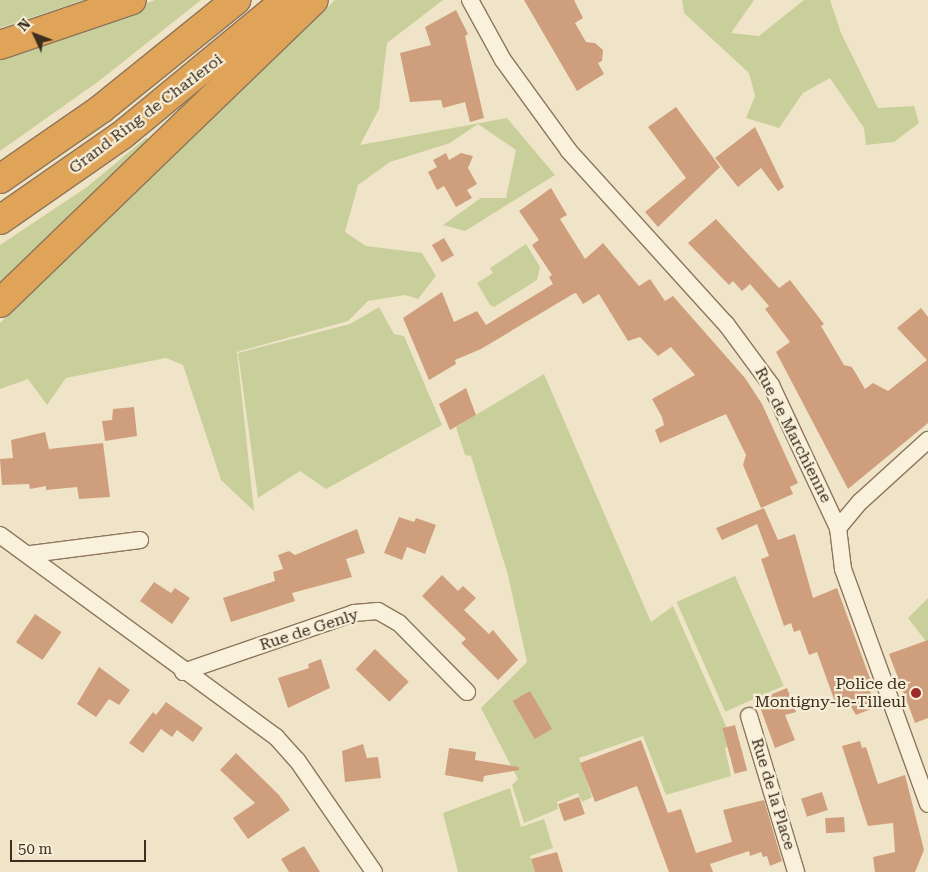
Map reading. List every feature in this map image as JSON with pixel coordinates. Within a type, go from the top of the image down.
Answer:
[{"type":"highway","points":[[0,45],[132,0]]},
{"type":"highway","name":"Grand Ring de Charleroi","points":[[0,179],[102,109],[236,0]]},
{"type":"highway","name":"Grand Ring de Charleroi","points":[[0,220],[121,136],[286,0]]},
{"type":"highway","points":[[0,303],[314,0]]},
{"type":"street","name":"Rue de Marchienne","points":[[470,0],[503,60],[569,152],[746,347],[771,385],[838,528],[843,569],[928,804]]},
{"type":"street","points":[[838,528],[928,440]]},
{"type":"street","points":[[0,535],[31,554],[183,672],[276,737],[297,760],[374,872]]},
{"type":"street","points":[[31,554],[140,540]]},
{"type":"street","name":"Rue de Genly","points":[[183,672],[354,613],[378,610],[400,623],[467,692]]},
{"type":"street","name":"Rue de la Place","points":[[749,716],[796,872]]},
{"type":"green space","points":[[0,0],[84,0],[0,28]]},
{"type":"green space","points":[[155,0],[201,0],[99,81],[0,151],[0,59]]},
{"type":"green space","points":[[335,0],[443,0],[387,43],[379,109],[360,145],[507,118],[555,175],[465,231],[443,225],[481,198],[506,198],[516,150],[478,124],[450,143],[390,162],[358,185],[345,232],[366,246],[422,253],[436,276],[418,299],[405,295],[368,301],[348,321],[237,352],[254,511],[221,480],[183,365],[166,358],[66,378],[47,405],[28,379],[0,389],[0,323]]},
{"type":"green space","points":[[682,0],[754,0],[731,33],[759,36],[804,0],[830,0],[841,33],[878,108],[914,106],[919,123],[894,142],[866,145],[864,128],[830,78],[803,93],[779,128],[746,118],[755,96],[749,73],[684,13]]},
{"type":"green space","points":[[147,137],[147,145],[0,282],[0,245],[87,187]]},
{"type":"green space","points":[[526,244],[540,267],[537,280],[494,307],[490,305],[477,283],[493,273],[490,268]]},
{"type":"green space","points":[[379,307],[394,334],[404,336],[442,425],[326,489],[300,471],[258,498],[238,353],[350,324]]},
{"type":"green space","points":[[544,374],[651,622],[673,606],[734,744],[725,748],[731,776],[666,795],[643,736],[579,758],[592,797],[582,802],[578,793],[557,802],[558,809],[524,823],[512,785],[518,779],[481,708],[527,662],[508,575],[471,456],[465,455],[456,427]]},
{"type":"green space","points":[[735,576],[784,686],[725,712],[677,602]]},
{"type":"green space","points":[[928,598],[928,644],[908,618]]},
{"type":"green space","points":[[510,788],[521,827],[544,819],[553,848],[530,856],[535,872],[458,872],[443,813]]},
{"type":"building","points":[[524,0],[574,0],[583,18],[575,23],[586,42],[595,43],[603,50],[602,61],[598,63],[604,74],[577,91]]},
{"type":"building","points":[[456,10],[468,34],[465,36],[484,118],[470,122],[465,102],[443,108],[441,100],[410,102],[400,53],[431,45],[425,27]]},
{"type":"building","points":[[676,107],[720,167],[658,227],[645,212],[686,178],[648,127]]},
{"type":"building","points":[[755,127],[784,187],[778,191],[761,168],[738,187],[715,158]]},
{"type":"building","points":[[446,153],[449,160],[461,153],[473,156],[468,168],[477,184],[467,190],[472,198],[456,207],[444,186],[437,190],[428,172],[437,167],[433,160]]},
{"type":"building","points":[[551,188],[567,215],[560,219],[585,259],[603,243],[639,286],[650,279],[665,301],[673,296],[745,378],[762,404],[798,483],[790,487],[793,494],[761,508],[743,465],[746,455],[726,414],[660,443],[655,430],[664,425],[662,417],[652,399],[695,375],[671,347],[658,356],[640,337],[628,341],[599,294],[583,304],[576,293],[573,294],[481,349],[455,360],[456,364],[429,380],[403,318],[442,292],[454,322],[477,311],[486,325],[553,284],[549,277],[552,275],[532,245],[539,240],[519,211]]},
{"type":"building","points":[[716,219],[779,288],[790,280],[824,324],[821,326],[844,365],[852,367],[865,389],[873,383],[888,391],[927,360],[897,328],[921,308],[928,317],[928,423],[848,489],[776,352],[790,342],[765,309],[769,306],[750,284],[742,291],[733,281],[729,285],[688,243]]},
{"type":"building","points":[[444,238],[454,255],[442,262],[432,245]]},
{"type":"building","points":[[466,388],[476,415],[450,430],[439,404]]},
{"type":"building","points":[[134,407],[137,436],[105,441],[102,421],[112,420],[113,409]]},
{"type":"building","points":[[45,432],[49,449],[103,443],[110,497],[79,499],[77,487],[46,490],[46,486],[30,489],[29,484],[2,485],[0,459],[13,458],[11,440]]},
{"type":"building","points":[[764,508],[778,540],[795,534],[813,598],[837,588],[872,684],[868,686],[876,707],[856,715],[845,697],[835,702],[817,652],[809,655],[800,630],[794,632],[791,623],[784,626],[761,559],[769,556],[757,524],[722,540],[716,528]]},
{"type":"building","points":[[399,517],[414,522],[416,518],[436,525],[425,554],[407,547],[402,560],[384,553]]},
{"type":"building","points":[[357,529],[365,553],[346,559],[352,577],[292,593],[295,601],[231,622],[223,598],[275,581],[273,572],[283,569],[278,555],[289,551],[295,555]]},
{"type":"building","points":[[442,575],[458,591],[463,586],[476,598],[464,610],[489,634],[493,630],[518,660],[498,680],[461,643],[466,639],[422,596]]},
{"type":"building","points":[[154,582],[171,593],[175,588],[190,598],[172,624],[140,601]]},
{"type":"building","points":[[35,614],[62,632],[43,660],[16,642]]},
{"type":"building","points":[[928,640],[928,718],[915,723],[889,654]]},
{"type":"building","points":[[375,649],[409,682],[389,702],[356,669]]},
{"type":"building","points":[[321,659],[330,688],[288,708],[278,678],[309,668],[308,664]]},
{"type":"building","points":[[99,667],[130,690],[119,705],[109,699],[96,717],[77,704]]},
{"type":"building","points":[[787,688],[796,712],[785,715],[795,740],[775,748],[760,707],[767,704],[765,697]]},
{"type":"building","points":[[530,691],[552,729],[535,739],[513,701]]},
{"type":"building","points":[[166,702],[203,728],[193,742],[177,730],[172,737],[161,729],[143,753],[129,743],[153,712],[156,715]]},
{"type":"building","points":[[735,725],[747,770],[735,774],[722,728]]},
{"type":"building","points":[[641,740],[668,813],[681,809],[696,853],[732,842],[723,810],[764,800],[782,861],[770,866],[767,856],[763,857],[761,852],[750,856],[749,851],[710,864],[713,872],[669,872],[637,786],[595,802],[580,763]]},
{"type":"building","points":[[860,741],[862,748],[866,747],[878,784],[905,775],[924,850],[915,872],[875,872],[873,857],[895,852],[893,823],[868,826],[842,746]]},
{"type":"building","points":[[363,744],[367,758],[378,757],[381,778],[345,782],[342,751]]},
{"type":"building","points":[[449,748],[476,752],[475,760],[519,767],[519,770],[484,776],[483,782],[445,775]]},
{"type":"building","points":[[236,753],[279,795],[290,810],[248,839],[233,818],[255,803],[220,770]]},
{"type":"building","points":[[822,792],[828,810],[807,817],[801,799]]},
{"type":"building","points":[[579,797],[585,814],[564,821],[558,804]]},
{"type":"building","points":[[844,817],[845,832],[826,833],[825,818]]},
{"type":"building","points":[[304,846],[320,872],[289,872],[281,859]]},
{"type":"building","points":[[557,852],[563,872],[535,872],[531,859]]},
{"type":"place","name":"Police de Montigny-le-Tilleul","points":[[916,693]]}]
